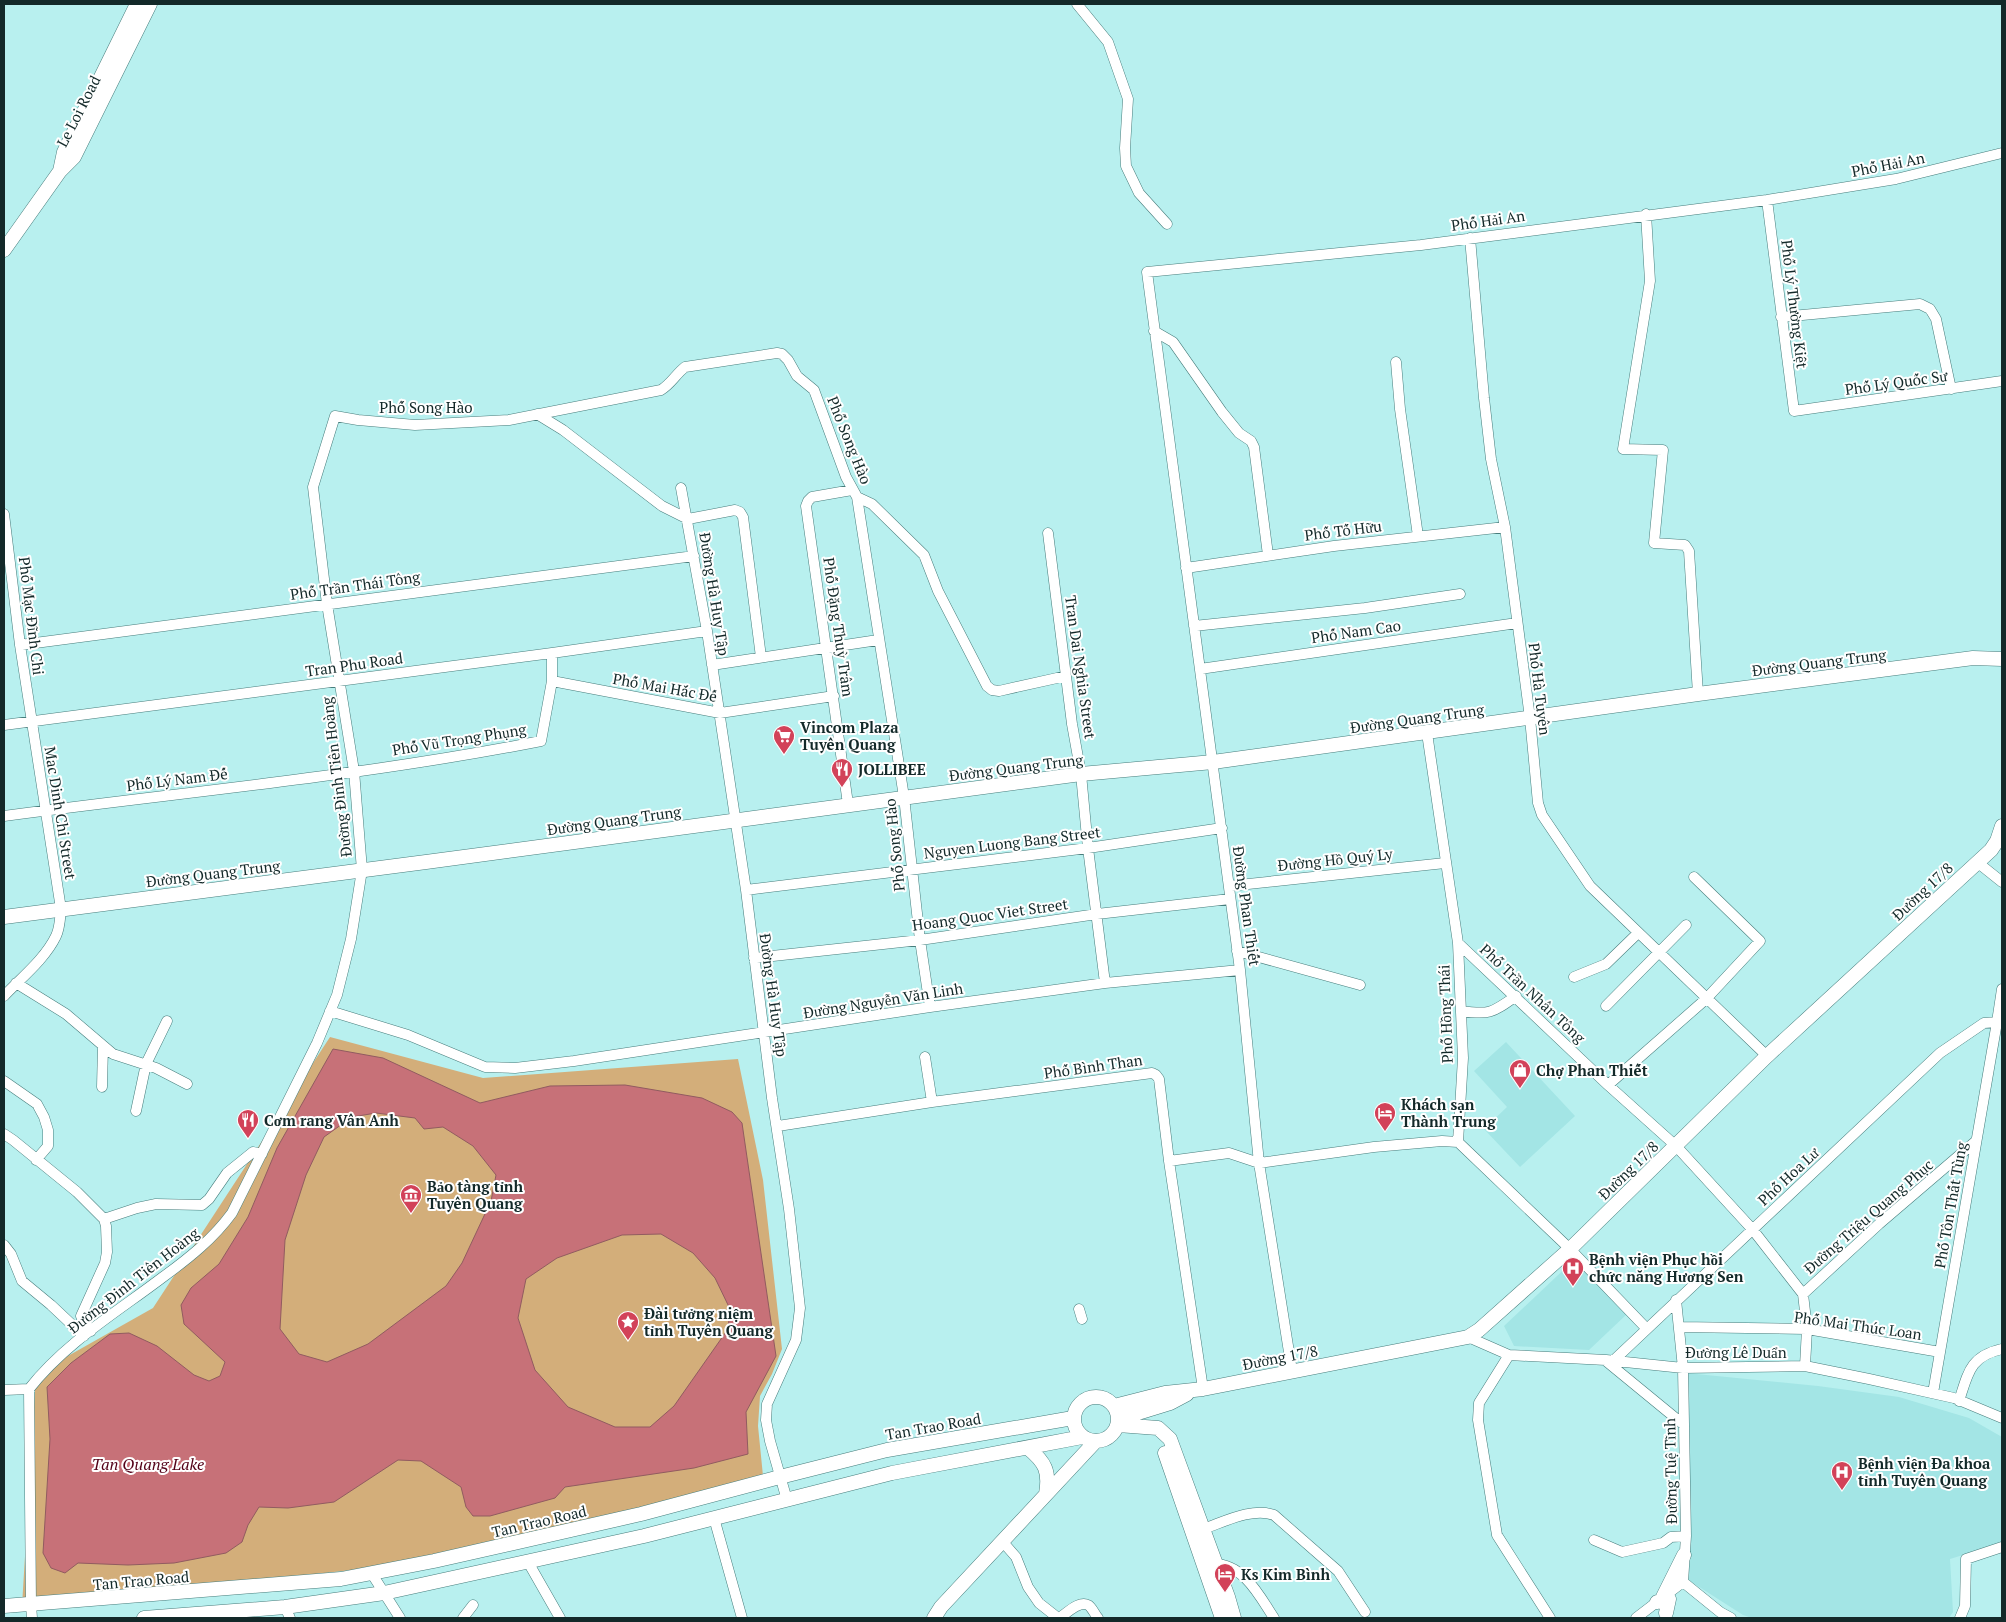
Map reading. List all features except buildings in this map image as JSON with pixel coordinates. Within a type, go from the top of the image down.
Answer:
[{"type":"main road","name":"Le Loi Road","points":[[4,250],[60,171],[74,157],[123,46],[137,4]]},
{"type":"main road","name":"Le Loi Road","points":[[123,46],[150,4]]},
{"type":"main road","name":"Đường Quang Trung","points":[[4,917],[1081,774],[1213,762],[1698,694],[1973,658],[2002,659]]},
{"type":"main road","name":"Đường 17/8","points":[[1117,1417],[1170,1403],[1199,1390],[1468,1337],[1479,1330],[1570,1249],[1767,1056],[1991,850],[1997,841],[2002,826]]},
{"type":"main road","points":[[1089,1439],[1074,1426],[1073,1418],[1078,1405],[1091,1397],[1102,1397],[1117,1417],[1158,1428],[1170,1439],[1203,1529],[1222,1618]]},
{"type":"main road","points":[[151,1618],[287,1613],[384,1593],[528,1562],[892,1473],[1028,1448],[1109,1437],[1117,1417]]},
{"type":"main road","name":"Tan Trao Road","points":[[4,1606],[31,1611],[341,1579],[372,1574],[641,1514],[887,1450],[1073,1418]]},
{"type":"main road","points":[[1160,1430],[1162,1442],[1210,1564],[1234,1618]]},
{"type":"main road","points":[[934,1618],[941,1607],[1046,1494],[1089,1439]]},
{"type":"main road","points":[[1028,1448],[1039,1457],[1047,1471],[1046,1494]]},
{"type":"main road","points":[[1660,1600],[1684,1555]]},
{"type":"main road","points":[[1660,1600],[1669,1599],[1665,1616]]},
{"type":"street","points":[[1077,4],[1108,42],[1128,99],[1125,148],[1126,166],[1139,193],[1168,224]]},
{"type":"street","name":"Phố Hải An","points":[[1170,445],[1147,272],[1421,245],[1646,214],[1767,200],[1896,179],[2002,153]]},
{"type":"street","name":"Phố Lý Thường Kiệt","points":[[1767,200],[1794,411]]},
{"type":"street","points":[[1646,214],[1650,281],[1623,449],[1663,450],[1654,543],[1685,545],[1689,551],[1698,694]]},
{"type":"street","name":"Phố Hà Tuyên","points":[[1470,238],[1491,459],[1505,527],[1530,718],[1538,802],[1542,815],[1590,886],[1767,1056]]},
{"type":"street","points":[[1781,317],[1920,304],[1926,306],[1936,319],[1951,389]]},
{"type":"street","points":[[1154,332],[1173,342],[1222,412],[1239,433],[1251,441],[1254,447],[1268,555]]},
{"type":"street","name":"Phố Song Hào","points":[[335,416],[414,425],[508,420],[661,390],[667,387],[677,372],[684,367],[777,353],[782,354],[788,360],[797,376],[814,390],[854,493],[904,797],[920,940],[930,1008]]},
{"type":"street","points":[[1396,362],[1400,409],[1418,536]]},
{"type":"street","name":"Phố Lý Quốc Sư","points":[[1794,411],[2002,381]]},
{"type":"street","points":[[537,414],[571,435],[662,506],[688,519],[735,510],[740,512],[743,517],[762,657]]},
{"type":"street","name":"Đường Đinh Tiên Hoàng","points":[[29,1389],[53,1362],[87,1334],[190,1257],[216,1234],[232,1213],[262,1154],[317,1043],[337,995],[351,939],[362,870],[354,771],[327,604],[314,487],[335,416]]},
{"type":"street","name":"Đường Phan Thiết","points":[[1170,445],[1238,951],[1259,1163],[1292,1371]]},
{"type":"street","name":"Đường Hà Huy Tập","points":[[681,488],[708,630],[734,820],[746,890],[800,1308],[796,1340],[767,1404],[766,1420],[770,1441],[787,1500]]},
{"type":"street","points":[[854,493],[872,504],[924,555],[946,607],[987,686],[992,690],[999,691],[1066,676]]},
{"type":"street","name":"Phố Đặng Thuỳ Trâm","points":[[848,804],[806,506],[812,498],[854,493]]},
{"type":"street","name":"Phố Mạc Đĩnh Chi","points":[[4,514],[31,721]]},
{"type":"street","name":"Phố Tố Hữu","points":[[1186,568],[1268,555],[1505,527]]},
{"type":"street","name":"Tran Dai Nghia Street","points":[[1048,533],[1066,676],[1081,774],[1105,983]]},
{"type":"street","name":"Phố Trần Thái Tông","points":[[20,645],[694,556]]},
{"type":"street","points":[[1194,626],[1365,608],[1460,594]]},
{"type":"street","name":"Phố Nam Cao","points":[[1200,669],[1517,623]]},
{"type":"street","name":"Tran Phu Road","points":[[4,725],[340,682],[708,630]]},
{"type":"street","points":[[712,665],[878,640]]},
{"type":"street","name":"Phố Vũ Trọng Phụng","points":[[354,771],[491,751],[541,741],[552,681],[552,653]]},
{"type":"street","name":"Phố Mai Hắc Đế","points":[[552,681],[720,713],[834,696]]},
{"type":"street","name":"Mac Dinh Chi Street","points":[[31,721],[61,909]]},
{"type":"street","name":"Phố Hồng Thái","points":[[1427,733],[1458,943],[1462,1058],[1458,1142]]},
{"type":"street","name":"Phố Lý Nam Đế","points":[[4,816],[354,771]]},
{"type":"street","name":"Nguyen Luong Bang Street","points":[[746,890],[1088,848],[1222,828]]},
{"type":"street","points":[[1977,862],[2002,882]]},
{"type":"street","name":"Đường Hồ Quý Ly","points":[[1229,886],[1445,863]]},
{"type":"street","points":[[1608,1085],[1706,999],[1760,941],[1694,876]]},
{"type":"street","name":"Hoang Quoc Viet Street","points":[[754,958],[920,940],[1097,914],[1230,900]]},
{"type":"street","points":[[4,996],[52,943],[58,929],[61,909]]},
{"type":"street","points":[[1606,1006],[1660,954],[1686,925]]},
{"type":"street","points":[[1574,978],[1606,964],[1638,933]]},
{"type":"street","name":"Phố Trần Nhân Tông","points":[[1458,943],[1608,1085],[1676,1146],[1752,1230],[1803,1294]]},
{"type":"street","points":[[1238,951],[1360,984]]},
{"type":"street","name":"Đường Nguyễn Văn Linh","points":[[330,1011],[408,1035],[485,1067],[515,1068],[1105,983],[1240,970]]},
{"type":"street","points":[[16,983],[66,1014],[93,1035],[103,1046],[120,1057],[164,1071],[187,1084]]},
{"type":"street","name":"Phố Tôn Thất Tùng","points":[[1933,1393],[1976,1141],[1994,1021],[2002,988]]},
{"type":"street","points":[[1461,1011],[1482,1014],[1493,1012],[1516,996]]},
{"type":"street","points":[[136,1111],[146,1064],[167,1021]]},
{"type":"street","name":"Phố Hoa Lư","points":[[1609,1361],[1752,1230],[1940,1053],[1984,1022],[1994,1021]]},
{"type":"street","points":[[102,1087],[103,1046]]},
{"type":"street","points":[[925,1057],[932,1102]]},
{"type":"street","name":"Phố Bình Than","points":[[778,1126],[932,1102],[1156,1074],[1159,1080],[1199,1390]]},
{"type":"street","points":[[4,1081],[37,1104],[44,1117],[48,1130],[48,1146],[36,1160]]},
{"type":"street","points":[[4,1134],[77,1192],[104,1219],[107,1252],[105,1263],[81,1316],[87,1334]]},
{"type":"street","points":[[1169,1161],[1229,1153],[1259,1163],[1384,1146],[1442,1141],[1458,1142],[1570,1249],[1646,1328]]},
{"type":"street","name":"Đường Triệu Quang Phục","points":[[1803,1294],[1879,1224],[1976,1141]]},
{"type":"street","points":[[104,1219],[156,1204],[202,1205],[209,1199],[227,1173],[253,1152],[262,1154]]},
{"type":"street","points":[[4,1245],[11,1254],[22,1281],[87,1334]]},
{"type":"street","points":[[1803,1294],[1807,1329],[1805,1366]]},
{"type":"street","name":"Đường Tuệ Tĩnh","points":[[1676,1300],[1683,1368],[1686,1536],[1684,1582]]},
{"type":"street","points":[[1080,1309],[1082,1319]]},
{"type":"street","name":"Phố Mai Thúc Loan","points":[[1680,1327],[1807,1329],[1940,1352]]},
{"type":"street","name":"Đường Lê Duẩn","points":[[1468,1337],[1509,1355],[1683,1368],[1805,1366],[1933,1393],[1959,1400],[2002,1418]]},
{"type":"street","points":[[1959,1400],[1968,1373],[1974,1363],[1987,1354],[2002,1349]]},
{"type":"street","points":[[1509,1355],[1480,1403],[1478,1420],[1497,1535],[1550,1618]]},
{"type":"street","points":[[1609,1361],[1684,1425]]},
{"type":"street","points":[[4,1393],[29,1389],[31,1611]]},
{"type":"street","points":[[1203,1529],[1254,1512],[1265,1512],[1274,1515],[1338,1571],[1365,1612]]},
{"type":"street","points":[[714,1518],[742,1618]]},
{"type":"street","points":[[1594,1540],[1622,1552],[1663,1543],[1671,1538],[1686,1536]]},
{"type":"street","points":[[1002,1541],[1019,1561],[1028,1587],[1039,1603],[1058,1618],[1076,1606],[1085,1604],[1088,1605],[1098,1618]]},
{"type":"street","points":[[1960,1618],[1965,1606],[1966,1559],[2002,1548]]},
{"type":"street","points":[[528,1562],[560,1618]]},
{"type":"street","points":[[1210,1564],[1237,1571],[1250,1582],[1274,1618]]},
{"type":"street","points":[[372,1574],[400,1618]]},
{"type":"street","points":[[1636,1618],[1684,1582]]},
{"type":"street","points":[[1665,1616],[1684,1582]]},
{"type":"street","points":[[1684,1582],[1720,1612],[1731,1618]]},
{"type":"street","points":[[463,1618],[473,1605]]},
{"type":"shaded area","points":[[330,1037],[483,1078],[738,1059],[763,1180],[782,1349],[772,1374],[760,1396],[758,1426],[763,1476],[434,1561],[22,1606],[36,1374],[153,1308]]},
{"type":"shaded area","name":"Chợ Phan Thiết","points":[[1506,1042],[1575,1116],[1520,1167],[1484,1129],[1507,1107],[1474,1071]]},
{"type":"shaded area","name":"Bệnh viện Phục hồi chức năng Hương Sen","points":[[1574,1260],[1627,1314],[1589,1350],[1514,1346],[1504,1326]]},
{"type":"shaded area","name":"Bệnh viện Đa khoa tỉnh Tuyên Quang","points":[[1686,1373],[1818,1386],[1899,1397],[1969,1418],[2002,1437],[2002,1543],[1950,1559],[1953,1612],[1949,1618],[1752,1618],[1743,1615],[1679,1574]]},
{"type":"water","name":"Tan Quang Lake","points":[[333,1049],[383,1058],[480,1103],[550,1086],[625,1085],[702,1098],[732,1112],[742,1123],[776,1356],[746,1412],[748,1454],[694,1468],[565,1487],[555,1498],[490,1516],[473,1516],[466,1507],[461,1487],[421,1461],[398,1460],[334,1502],[288,1508],[259,1507],[248,1525],[242,1542],[226,1553],[174,1563],[128,1565],[78,1563],[65,1573],[51,1568],[43,1553],[50,1439],[47,1387],[71,1363],[110,1334],[129,1333],[157,1346],[194,1375],[209,1381],[220,1376],[225,1362],[184,1324],[181,1305],[191,1288],[219,1264],[248,1217],[277,1148]],"holes":[[[376,1113],[415,1118],[424,1129],[443,1127],[473,1146],[496,1175],[491,1201],[462,1263],[446,1286],[368,1344],[327,1362],[299,1354],[280,1329],[285,1240],[306,1175],[324,1137],[352,1117]],[[661,1234],[693,1253],[715,1278],[730,1309],[728,1329],[674,1406],[650,1427],[615,1427],[568,1407],[535,1370],[518,1318],[526,1279],[557,1258],[622,1235]]]},
{"type":"place","name":"Vincom Plaza Tuyên Quang","points":[[784,755]]},
{"type":"place","name":"JOLLIBEE","points":[[842,788]]},
{"type":"place","name":"Chợ Phan Thiết","points":[[1520,1089]]},
{"type":"place","name":"Khách sạn Thành Trung","points":[[1385,1132]]},
{"type":"place","name":"Cơm rang Vân Anh","points":[[248,1139]]},
{"type":"place","name":"Bảo tàng tỉnh Tuyên Quang","points":[[411,1214]]},
{"type":"place","name":"Bệnh viện Phục hồi chức năng Hương Sen","points":[[1573,1287]]},
{"type":"place","name":"Đài tưởng niệm tỉnh Tuyên Quang","points":[[628,1341]]},
{"type":"place","name":"Bệnh viện Đa khoa tỉnh Tuyên Quang","points":[[1842,1491]]},
{"type":"place","name":"Ks Kim Bình","points":[[1225,1593]]}]
